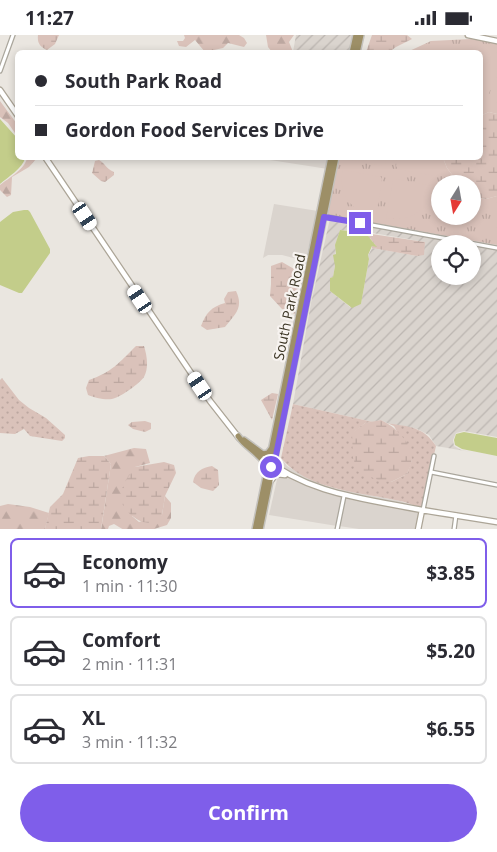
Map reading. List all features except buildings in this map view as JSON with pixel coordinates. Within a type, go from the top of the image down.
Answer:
[{"type":"main road","points":[[356,50],[358,35]]},
{"type":"main road","name":"South Park Road","points":[[271,464],[277,421],[333,160]]},
{"type":"main road","name":"South Park Road","points":[[271,464],[276,454],[321,235],[322,216]]},
{"type":"main road","points":[[264,509],[277,421]]},
{"type":"main road","points":[[237,435],[261,453],[268,453],[272,449]]},
{"type":"main road","points":[[237,435],[247,447],[266,462],[268,469]]},
{"type":"main road","points":[[258,529],[261,503],[268,469],[271,464]]},
{"type":"main road","points":[[258,529],[270,483],[271,464]]},
{"type":"street","points":[[0,71],[13,35]]},
{"type":"street","points":[[468,35],[497,41]]},
{"type":"street","points":[[0,90],[15,112]]},
{"type":"street","points":[[47,160],[204,393],[237,435],[271,464],[298,479]]},
{"type":"street","points":[[322,216],[497,248]]},
{"type":"street","points":[[276,454],[278,464],[298,479]]},
{"type":"street","points":[[418,529],[434,456]]},
{"type":"street","points":[[431,472],[497,485]]},
{"type":"street","points":[[270,483],[279,473],[344,496],[497,522]]},
{"type":"street","points":[[337,529],[344,496]]},
{"type":"street","points":[[454,529],[456,515]]},
{"type":"shaded area","points":[[296,35],[354,35],[351,50],[293,50]]},
{"type":"shaded area","points":[[0,119],[15,136],[15,160],[24,160],[18,169],[0,184]]},
{"type":"shaded area","points":[[270,160],[330,160],[328,169]]},
{"type":"shaded area","points":[[274,204],[318,211],[305,261],[282,255],[268,255],[263,258]]},
{"type":"shaded area","points":[[24,210],[30,212],[50,249],[50,253],[22,293],[19,293],[0,285],[0,222],[13,212]]},
{"type":"shaded area","points":[[331,214],[443,235],[431,235],[431,285],[481,285],[481,242],[497,245],[497,437],[464,431],[456,433],[453,440],[454,446],[471,452],[436,446],[429,435],[417,429],[381,420],[373,422],[293,404],[311,303]],"holes":[[[340,230],[367,232],[425,242],[417,256],[372,248],[368,256],[361,304],[350,307],[330,291],[330,278],[333,277],[335,266],[336,243]]]},
{"type":"shaded area","points":[[340,230],[358,232],[358,235],[368,236],[377,247],[372,246],[368,255],[369,259],[361,304],[352,308],[330,291],[330,278],[333,277],[335,266],[333,255],[336,254],[335,245]]},
{"type":"shaded area","points":[[464,432],[497,438],[497,456],[462,449],[455,445],[456,434]]},
{"type":"shaded area","points":[[281,458],[287,466],[306,477],[332,488],[400,501],[422,508],[333,491],[299,478],[280,464]]},
{"type":"shaded area","points":[[278,475],[342,497],[337,526],[269,515]]},
{"type":"shaded area","points":[[345,498],[421,512],[417,529],[359,529],[339,526]]},
{"type":"green space","points":[[38,35],[59,35],[55,44],[47,50],[42,48]]},
{"type":"green space","points":[[184,35],[239,35],[247,43],[244,47],[228,43],[223,48],[203,50],[195,40],[186,47],[179,46],[177,41],[183,41]]},
{"type":"green space","points":[[266,35],[294,35],[289,42],[292,50],[270,50]]},
{"type":"green space","points":[[372,35],[407,35],[412,39],[392,50],[367,50]]},
{"type":"green space","points":[[471,39],[497,42],[497,114],[489,112],[483,115],[483,50],[412,50],[431,41]]},
{"type":"green space","points":[[483,59],[487,59],[493,68],[497,69],[486,101],[483,101]]},
{"type":"green space","points":[[0,101],[15,121],[15,133],[8,123],[0,117]]},
{"type":"green space","points":[[489,112],[497,114],[497,196],[481,198],[481,175],[452,175],[444,160],[483,160],[483,115]]},
{"type":"green space","points":[[26,160],[35,160],[29,167],[12,177],[11,195],[7,197],[0,190],[0,185],[20,170]]},
{"type":"green space","points":[[99,160],[114,172],[114,175],[105,182],[92,173],[95,161]]},
{"type":"green space","points":[[338,160],[444,160],[452,175],[431,175],[431,225],[481,225],[481,198],[497,196],[497,245],[481,242],[481,235],[442,235],[326,214]]},
{"type":"green space","points":[[350,160],[386,160],[385,164],[382,166]]},
{"type":"green space","points":[[397,160],[435,160],[435,175],[398,169],[396,166]]},
{"type":"green space","points":[[343,170],[381,177],[376,216],[360,211],[348,201],[342,186]]},
{"type":"green space","points":[[396,179],[431,186],[431,194],[428,202],[417,213],[410,216],[394,219],[386,218],[393,181]]},
{"type":"green space","points":[[358,232],[425,242],[424,255],[417,256],[372,248],[372,246],[376,246],[370,238],[358,235]]},
{"type":"green space","points":[[282,262],[301,273],[295,314],[282,309],[270,296],[271,266]]},
{"type":"green space","points":[[236,291],[239,306],[225,327],[207,330],[201,326],[210,311],[216,306],[225,303],[224,299],[228,292]]},
{"type":"green space","points":[[136,346],[144,346],[146,354],[147,369],[142,380],[126,392],[112,399],[102,399],[88,395],[86,388],[89,380],[109,370]]},
{"type":"green space","points":[[2,378],[19,400],[46,418],[65,435],[62,441],[30,436],[24,429],[15,434],[0,433],[0,380]]},
{"type":"green space","points":[[272,393],[278,394],[272,420],[261,400]]},
{"type":"green space","points":[[293,404],[373,422],[365,423],[353,433],[353,457],[391,482],[407,474],[412,460],[394,426],[387,423],[421,431],[431,439],[436,446],[422,508],[403,502],[336,489],[320,484],[292,469],[281,458]]},
{"type":"green space","points":[[381,420],[401,435],[411,452],[412,459],[407,474],[391,482],[378,480],[357,471],[353,457],[352,433],[365,423]]},
{"type":"green space","points":[[145,421],[151,423],[151,429],[145,432],[133,429],[128,425],[132,422]]},
{"type":"green space","points":[[134,448],[146,449],[150,463],[135,467],[132,516],[139,522],[162,515],[165,496],[171,503],[171,518],[167,525],[154,529],[122,529],[114,524],[109,526],[108,529],[101,529],[111,464],[104,456]]},
{"type":"green space","points":[[104,456],[111,464],[101,529],[45,529],[50,507],[63,494],[78,458]]},
{"type":"green space","points":[[164,462],[174,465],[176,473],[165,496],[162,515],[152,523],[141,521],[131,515],[122,503],[121,491],[123,485],[135,467]]},
{"type":"green space","points":[[212,466],[218,470],[219,485],[213,491],[201,488],[193,482],[195,475],[199,471]]},
{"type":"green space","points":[[8,504],[30,507],[49,513],[45,529],[0,529],[0,506]]},
{"type":"route","points":[[271,467],[269,462],[274,465],[324,217],[360,223]]}]
